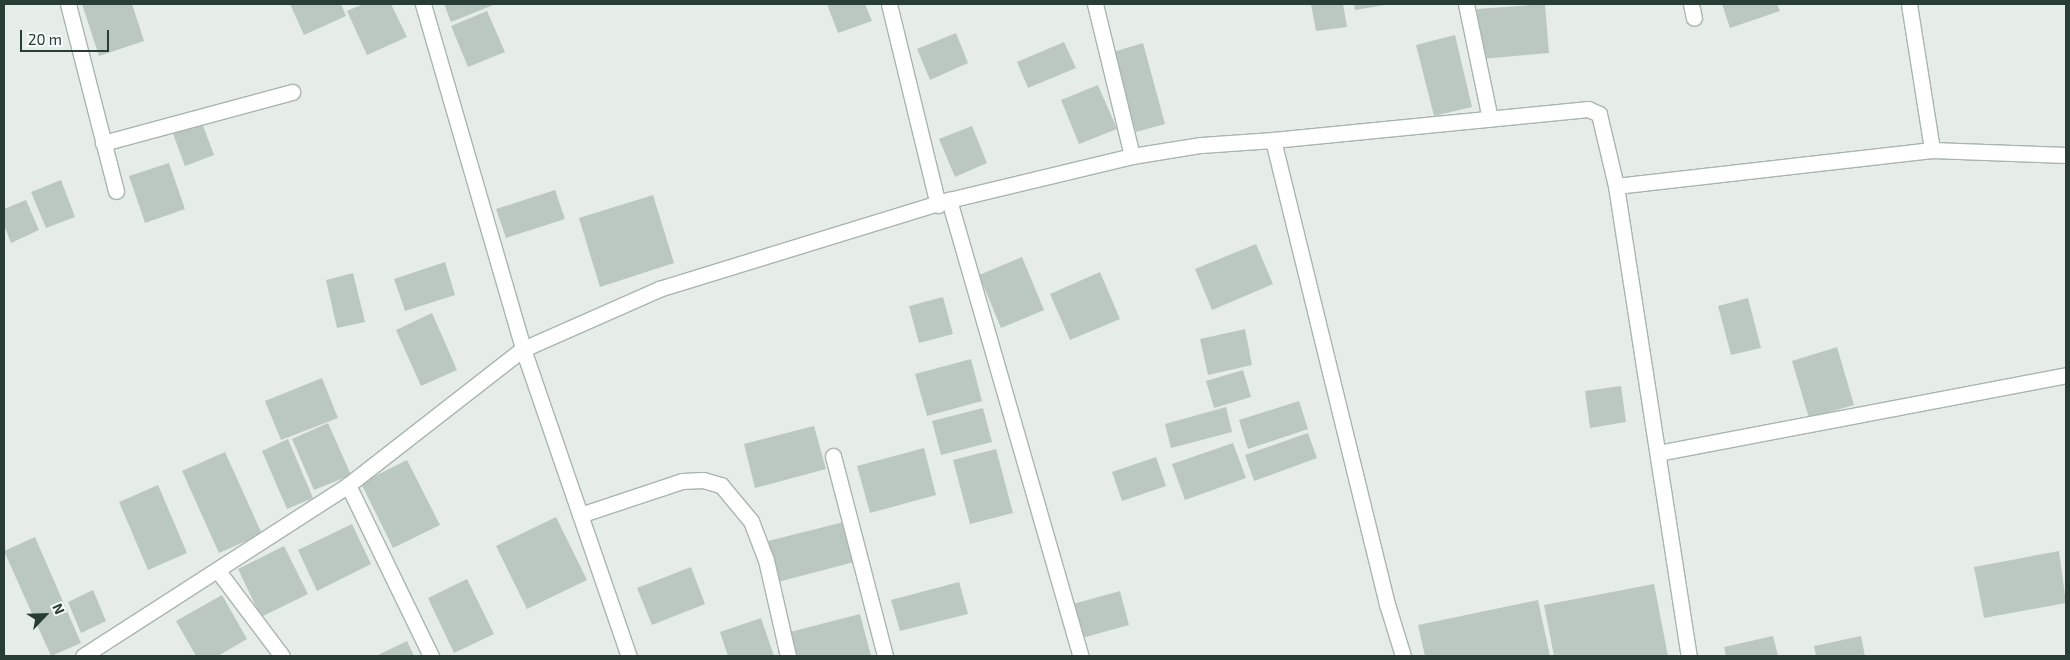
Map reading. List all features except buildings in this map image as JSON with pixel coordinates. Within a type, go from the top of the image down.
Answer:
[{"type":"street","points":[[68,4],[116,191]]},
{"type":"street","points":[[423,4],[523,350],[629,656]]},
{"type":"street","points":[[889,4],[944,202],[1081,656]]},
{"type":"street","points":[[1095,4],[1132,156]]},
{"type":"street","points":[[1466,4],[1490,119]]},
{"type":"street","points":[[1909,4],[1932,150]]},
{"type":"street","points":[[103,143],[292,92]]},
{"type":"street","points":[[83,656],[218,571],[348,485],[523,350],[659,289],[944,202],[1132,156],[1201,145],[1597,111],[1601,117],[1616,186],[1690,656]]},
{"type":"street","points":[[1273,140],[1386,604],[1403,656]]},
{"type":"street","points":[[1616,186],[1932,150],[2066,155]]},
{"type":"street","points":[[1658,454],[2066,375]]},
{"type":"street","points":[[833,456],[884,656]]},
{"type":"street","points":[[580,515],[682,481],[703,480],[721,485],[751,521],[766,560],[788,656]]},
{"type":"street","points":[[348,485],[432,656]]},
{"type":"street","points":[[218,571],[282,656]]}]
